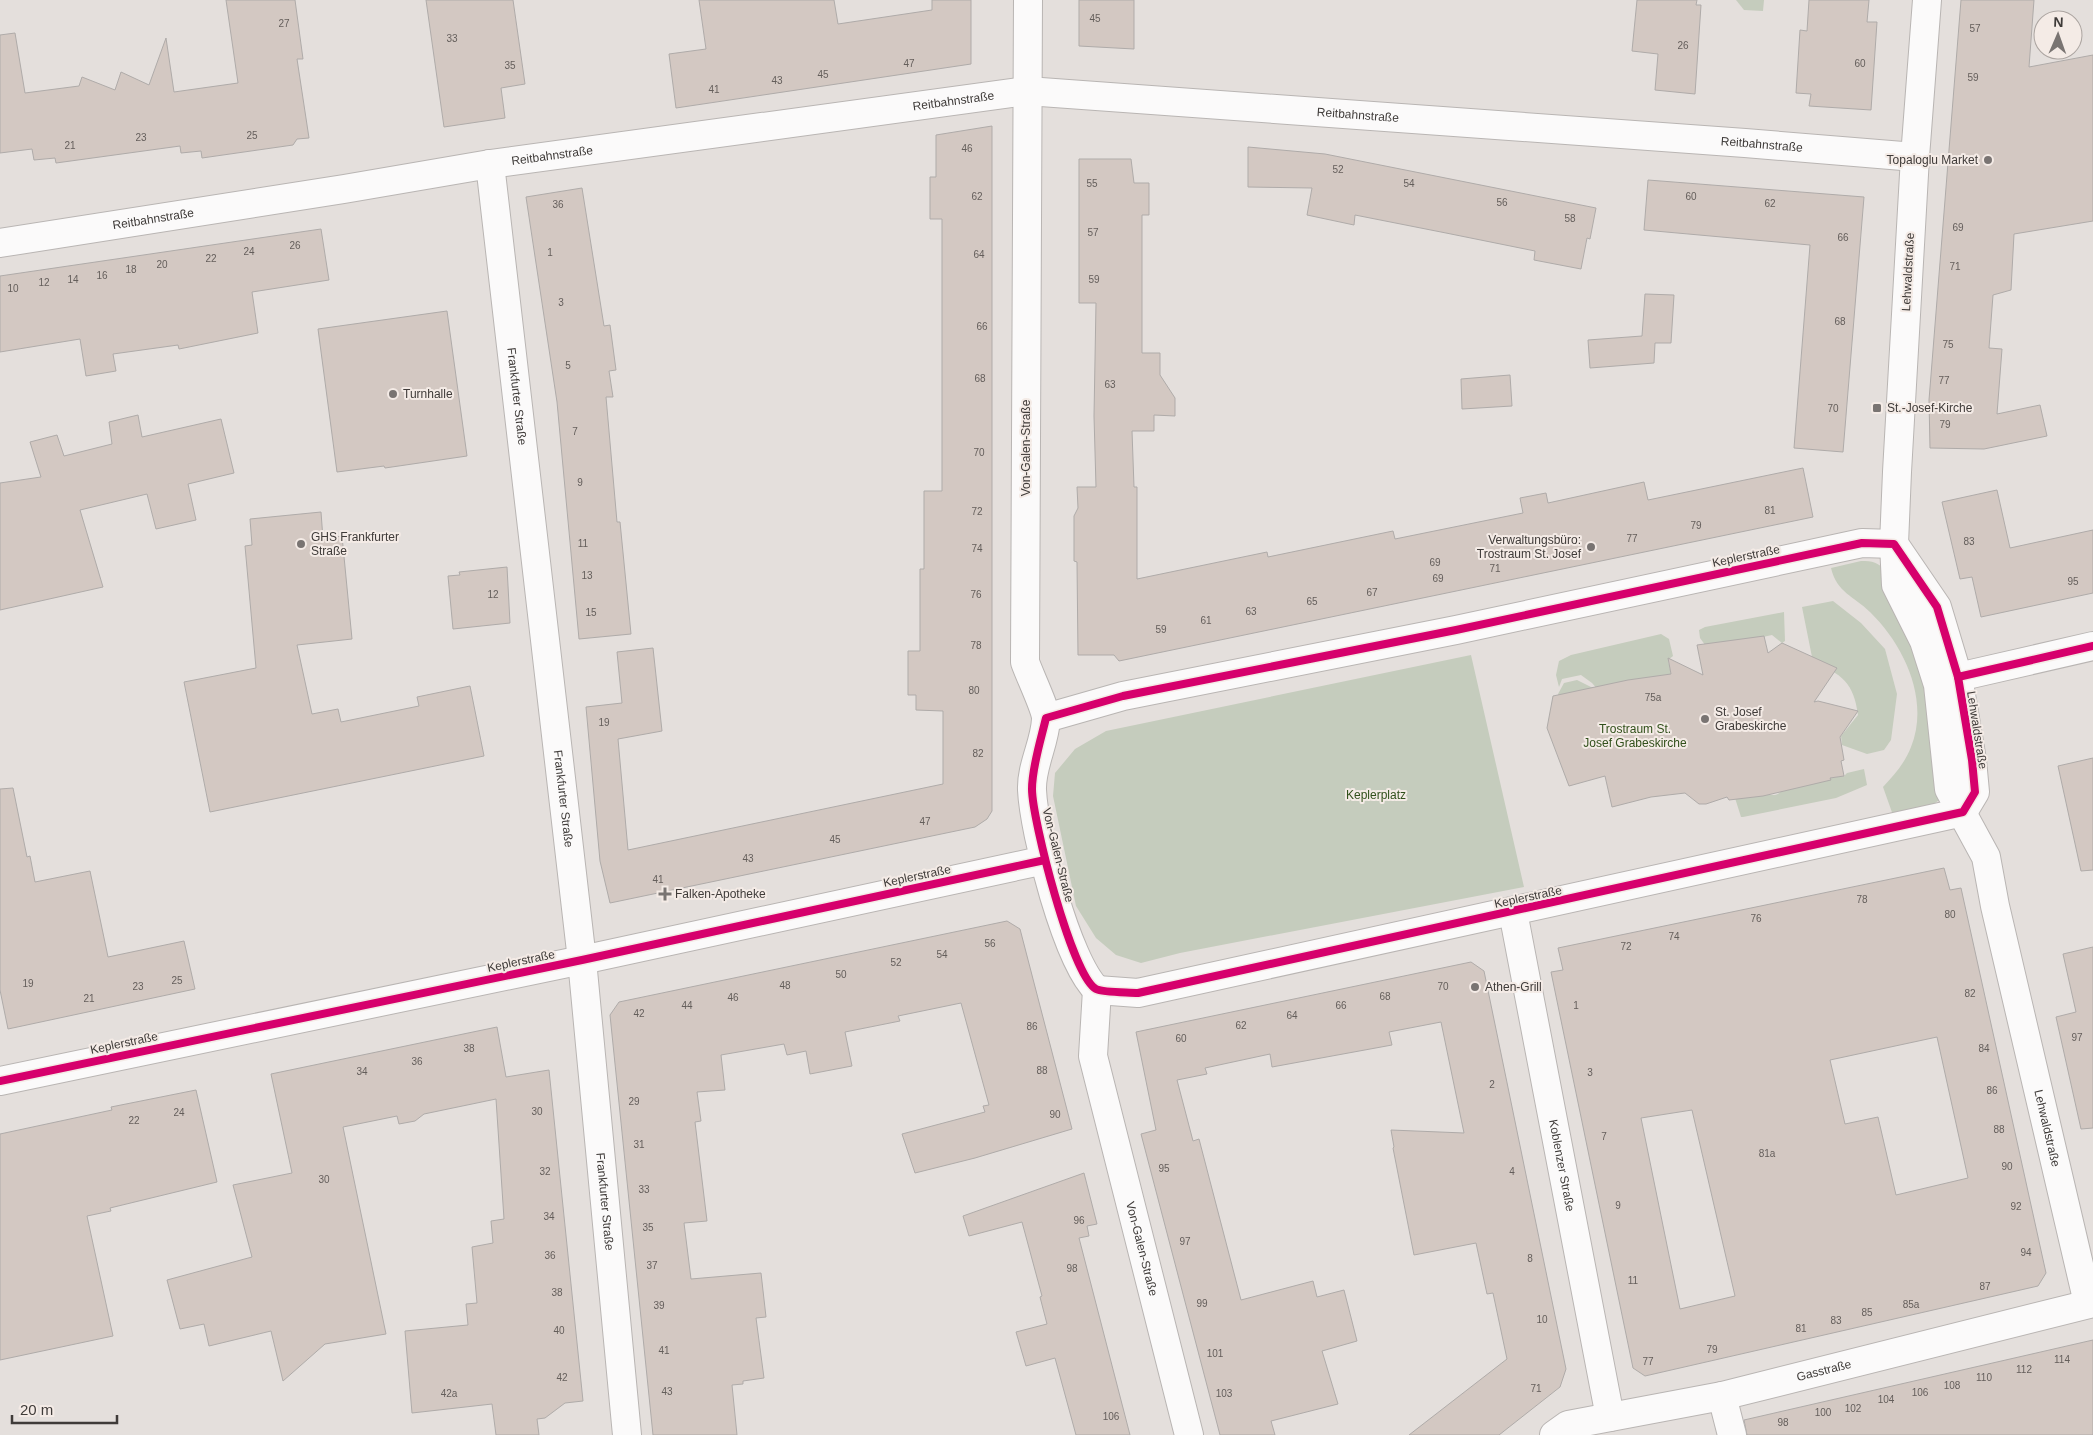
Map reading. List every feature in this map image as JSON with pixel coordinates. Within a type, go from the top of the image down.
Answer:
[{"type":"street","name":"Von-Galen-Straße","points":[[1028,0],[1025,662],[1046,718],[1032,788],[1045,860],[1068,938],[1090,983],[1097,990],[1093,1056],[1189,1435]]},
{"type":"street","name":"Lehwaldstraße","points":[[1927,0],[1915,157],[1894,544],[1896,586],[1924,641],[1948,681],[1972,760],[1975,792],[1963,812],[1986,857],[1995,906],[2090,1303]]},
{"type":"street","name":"Reitbahnstraße","points":[[0,243],[490,164],[1028,91],[1660,136],[1915,157]]},
{"type":"street","name":"Frankfurter Straße","points":[[490,164],[582,960],[627,1435]]},
{"type":"street","name":"Keplerstraße","points":[[1046,718],[1123,696],[1466,628],[1852,545],[1862,543],[1894,544]]},
{"type":"street","points":[[1948,681],[2093,646]]},
{"type":"street","name":"Keplerstraße","points":[[1097,990],[1138,993],[1963,812]]},
{"type":"street","name":"Keplerstraße","points":[[0,1080],[582,960],[1045,860]]},
{"type":"street","name":"Koblenzer Straße","points":[[1514,912],[1610,1417]]},
{"type":"street","name":"Gasstraße","points":[[1554,1435],[1568,1424],[1722,1396],[2090,1303]]},
{"type":"street","points":[[1722,1396],[1732,1435]]},
{"type":"green space","points":[[1736,0],[1764,0],[1763,11],[1744,10]]},
{"type":"green space","points":[[1861,561],[1875,563],[1886,572],[1920,650],[1942,798],[1921,813],[1894,818],[1883,787],[1909,753],[1916,729],[1915,692],[1903,657],[1893,640],[1870,612],[1842,589],[1837,583],[1831,568]]},
{"type":"green space","points":[[1833,601],[1861,623],[1885,649],[1897,694],[1891,740],[1884,750],[1867,754],[1842,745],[1841,736],[1858,715],[1853,695],[1850,687],[1839,676],[1813,662],[1802,607]]},
{"type":"green space","points":[[1784,612],[1785,641],[1782,643],[1772,635],[1708,649],[1700,638],[1699,630],[1705,627]]},
{"type":"green space","points":[[1661,634],[1669,639],[1673,656],[1668,660],[1672,679],[1604,773],[1560,704],[1558,694],[1564,683],[1577,680],[1599,691],[1581,675],[1562,679],[1559,687],[1556,675],[1559,661],[1571,655]]},
{"type":"green space","name":"Keplerplatz","points":[[1471,655],[1524,887],[1180,953],[1141,963],[1116,955],[1096,938],[1076,906],[1053,796],[1055,773],[1075,749],[1106,731]]},
{"type":"green space","points":[[1864,769],[1867,785],[1836,798],[1741,817],[1735,798],[1753,794],[1776,795],[1787,784],[1844,776],[1847,773]]},
{"type":"building","points":[[226,0],[295,0],[303,59],[297,59],[309,138],[297,139],[293,145],[202,158],[201,151],[181,153],[180,146],[56,163],[55,158],[34,160],[32,149],[0,153],[0,35],[15,33],[25,93],[79,86],[82,77],[115,90],[121,72],[149,85],[166,38],[174,92],[238,83]]},
{"type":"building","points":[[426,0],[513,0],[525,84],[501,88],[505,118],[444,127]]},
{"type":"building","points":[[699,0],[834,0],[838,24],[932,10],[932,0],[971,0],[971,64],[676,108],[669,54],[706,49]]},
{"type":"building","points":[[1079,0],[1134,0],[1134,49],[1079,46]]},
{"type":"building","points":[[1637,0],[1697,0],[1696,5],[1701,5],[1695,94],[1655,90],[1658,54],[1632,51]]},
{"type":"building","points":[[1809,0],[1869,0],[1867,22],[1877,22],[1871,110],[1809,106],[1811,94],[1796,93],[1800,30],[1807,31]]},
{"type":"building","points":[[1961,0],[2034,0],[2029,67],[2066,60],[2083,60],[2083,57],[2093,55],[2093,221],[2014,234],[2011,290],[1993,295],[1989,348],[2002,349],[1997,414],[2040,405],[2047,436],[1984,449],[1930,448],[1929,400]]},
{"type":"building","points":[[992,126],[992,811],[987,819],[975,827],[610,903],[600,861],[586,707],[622,703],[617,652],[653,648],[662,731],[618,739],[628,850],[943,784],[943,711],[916,710],[916,695],[908,695],[908,651],[920,651],[920,569],[924,569],[924,491],[942,491],[942,219],[930,219],[930,177],[936,177],[936,135]]},
{"type":"building","points":[[1248,147],[1325,154],[1596,208],[1590,239],[1587,238],[1581,269],[1534,260],[1535,251],[1355,215],[1354,225],[1307,215],[1312,188],[1248,187]]},
{"type":"building","points":[[1079,159],[1131,159],[1134,183],[1149,183],[1149,215],[1142,215],[1142,353],[1160,353],[1160,375],[1175,398],[1175,416],[1154,415],[1154,431],[1132,431],[1134,487],[1137,487],[1137,579],[1267,552],[1268,557],[1393,531],[1395,539],[1523,513],[1520,498],[1546,493],[1548,503],[1644,482],[1648,500],[1803,468],[1813,517],[1119,661],[1114,655],[1078,655],[1077,562],[1074,561],[1074,516],[1078,508],[1077,487],[1096,487],[1094,416],[1096,303],[1079,303]]},
{"type":"building","points":[[1648,180],[1864,197],[1843,452],[1794,448],[1810,245],[1644,230]]},
{"type":"building","points":[[582,188],[604,326],[610,325],[616,370],[609,371],[613,397],[606,397],[617,522],[620,522],[631,634],[579,639],[557,402],[526,197]]},
{"type":"building","points":[[321,229],[329,280],[252,292],[258,333],[179,349],[178,345],[113,354],[116,371],[86,376],[80,339],[0,352],[0,276]]},
{"type":"building","points":[[1645,294],[1674,295],[1671,343],[1655,343],[1654,363],[1590,368],[1588,340],[1642,336]]},
{"type":"building","name":"Turnhalle","points":[[447,311],[467,456],[385,468],[384,466],[337,472],[318,329]]},
{"type":"building","points":[[1510,375],[1512,406],[1462,409],[1461,379]]},
{"type":"building","points":[[138,415],[142,437],[221,419],[234,473],[188,484],[196,520],[156,529],[147,494],[80,510],[103,587],[0,610],[0,483],[41,477],[30,442],[57,435],[64,456],[112,444],[109,422]]},
{"type":"building","points":[[1997,490],[2010,548],[2093,530],[2093,593],[1981,617],[1972,577],[1960,579],[1942,502]]},
{"type":"building","points":[[321,512],[323,539],[342,536],[352,639],[297,645],[312,714],[338,709],[341,722],[419,706],[417,697],[470,686],[484,756],[210,812],[184,682],[256,668],[245,546],[252,545],[250,519]]},
{"type":"building","points":[[507,567],[510,623],[453,629],[448,576],[460,575],[459,572]]},
{"type":"building","name":"St. Josef Grabeskirche","points":[[1764,636],[1768,653],[1782,643],[1837,668],[1814,702],[1818,701],[1858,711],[1840,737],[1844,760],[1841,761],[1844,776],[1763,796],[1729,800],[1727,797],[1706,804],[1699,804],[1685,793],[1651,797],[1612,807],[1605,776],[1569,786],[1547,728],[1553,696],[1628,680],[1671,674],[1668,658],[1703,675],[1697,645]]},
{"type":"building","points":[[2093,758],[2093,870],[2081,871],[2058,766]]},
{"type":"building","points":[[13,788],[27,857],[30,856],[35,882],[90,871],[108,957],[184,941],[195,989],[8,1029],[0,990],[0,789]]},
{"type":"building","points":[[1944,868],[1950,890],[1961,888],[2046,1273],[2038,1286],[1645,1376],[1633,1368],[1551,972],[1563,970],[1558,948]],"holes":[[[1937,1037],[1968,1178],[1896,1195],[1878,1117],[1845,1124],[1830,1060]],[[1692,1110],[1735,1296],[1680,1309],[1641,1118]]]},
{"type":"building","points":[[1007,921],[1020,929],[1072,1129],[975,1158],[915,1173],[902,1134],[985,1112],[983,1106],[989,1105],[961,1003],[898,1016],[900,1021],[845,1032],[852,1066],[810,1074],[806,1051],[787,1055],[784,1044],[721,1055],[725,1090],[697,1092],[701,1121],[695,1122],[707,1221],[684,1223],[691,1279],[761,1273],[766,1317],[756,1318],[764,1378],[743,1381],[743,1384],[732,1385],[737,1435],[653,1435],[610,1015],[619,1002]]},
{"type":"building","points":[[2093,947],[2093,1128],[2081,1129],[2056,1017],[2076,1012],[2063,954]]},
{"type":"building","points":[[1471,962],[1484,971],[1566,1369],[1560,1387],[1499,1435],[1409,1435],[1507,1359],[1493,1293],[1487,1294],[1476,1243],[1414,1255],[1393,1148],[1391,1130],[1464,1133],[1441,1022],[1389,1032],[1392,1045],[1272,1067],[1270,1054],[1205,1068],[1207,1074],[1177,1080],[1193,1141],[1199,1139],[1241,1300],[1313,1281],[1317,1297],[1344,1290],[1357,1341],[1322,1351],[1338,1404],[1271,1421],[1275,1435],[1220,1435],[1141,1134],[1156,1130],[1136,1032]]},
{"type":"building","points":[[497,1027],[506,1077],[549,1070],[583,1401],[565,1403],[545,1418],[537,1419],[539,1435],[496,1435],[492,1404],[412,1413],[405,1331],[468,1325],[466,1304],[477,1303],[472,1247],[493,1243],[491,1221],[504,1219],[496,1099],[424,1114],[415,1121],[399,1124],[397,1116],[343,1127],[386,1334],[325,1344],[283,1381],[271,1331],[209,1346],[204,1324],[180,1329],[167,1280],[252,1257],[233,1185],[292,1173],[271,1074]]},
{"type":"building","points":[[196,1090],[217,1182],[110,1208],[111,1211],[87,1216],[113,1336],[0,1360],[0,1134],[112,1110],[111,1107]]},
{"type":"building","points":[[1084,1173],[1097,1224],[1087,1226],[1089,1236],[1079,1238],[1130,1435],[1076,1435],[1055,1358],[1026,1366],[1016,1332],[1047,1324],[1040,1297],[1042,1296],[1022,1222],[969,1236],[963,1216]]},
{"type":"building","points":[[2093,1340],[2093,1435],[1747,1435],[1744,1420]]},
{"type":"cycle path","points":[[1862,543],[1894,544],[1937,607],[1958,677],[1972,760],[1975,792],[1963,812],[1138,993],[1110,992],[1096,989],[1086,978],[1065,928],[1055,895],[1034,806],[1033,772],[1046,718],[1123,696],[1456,630],[1862,543]]},
{"type":"cycle path","points":[[1958,677],[2093,646]]},
{"type":"cycle path","points":[[0,1081],[582,960],[1045,860]]},
{"type":"place","name":"Topaloglu Market","points":[[1988,160]]},
{"type":"place","name":"Turnhalle","points":[[393,394]]},
{"type":"place","name":"St.-Josef-Kirche","points":[[1877,408]]},
{"type":"place","name":"GHS Frankfurter Straße","points":[[301,544]]},
{"type":"place","name":"Verwaltungsbüro: Trostraum St. Josef","points":[[1591,547]]},
{"type":"place","name":"St. Josef Grabeskirche","points":[[1705,719]]},
{"type":"place","name":"Falken-Apotheke","points":[[665,894]]},
{"type":"place","name":"Athen-Grill","points":[[1475,987]]},
{"type":"park label","name":"Trostraum St. Josef Grabeskirche","points":[[1635,736]]}]
